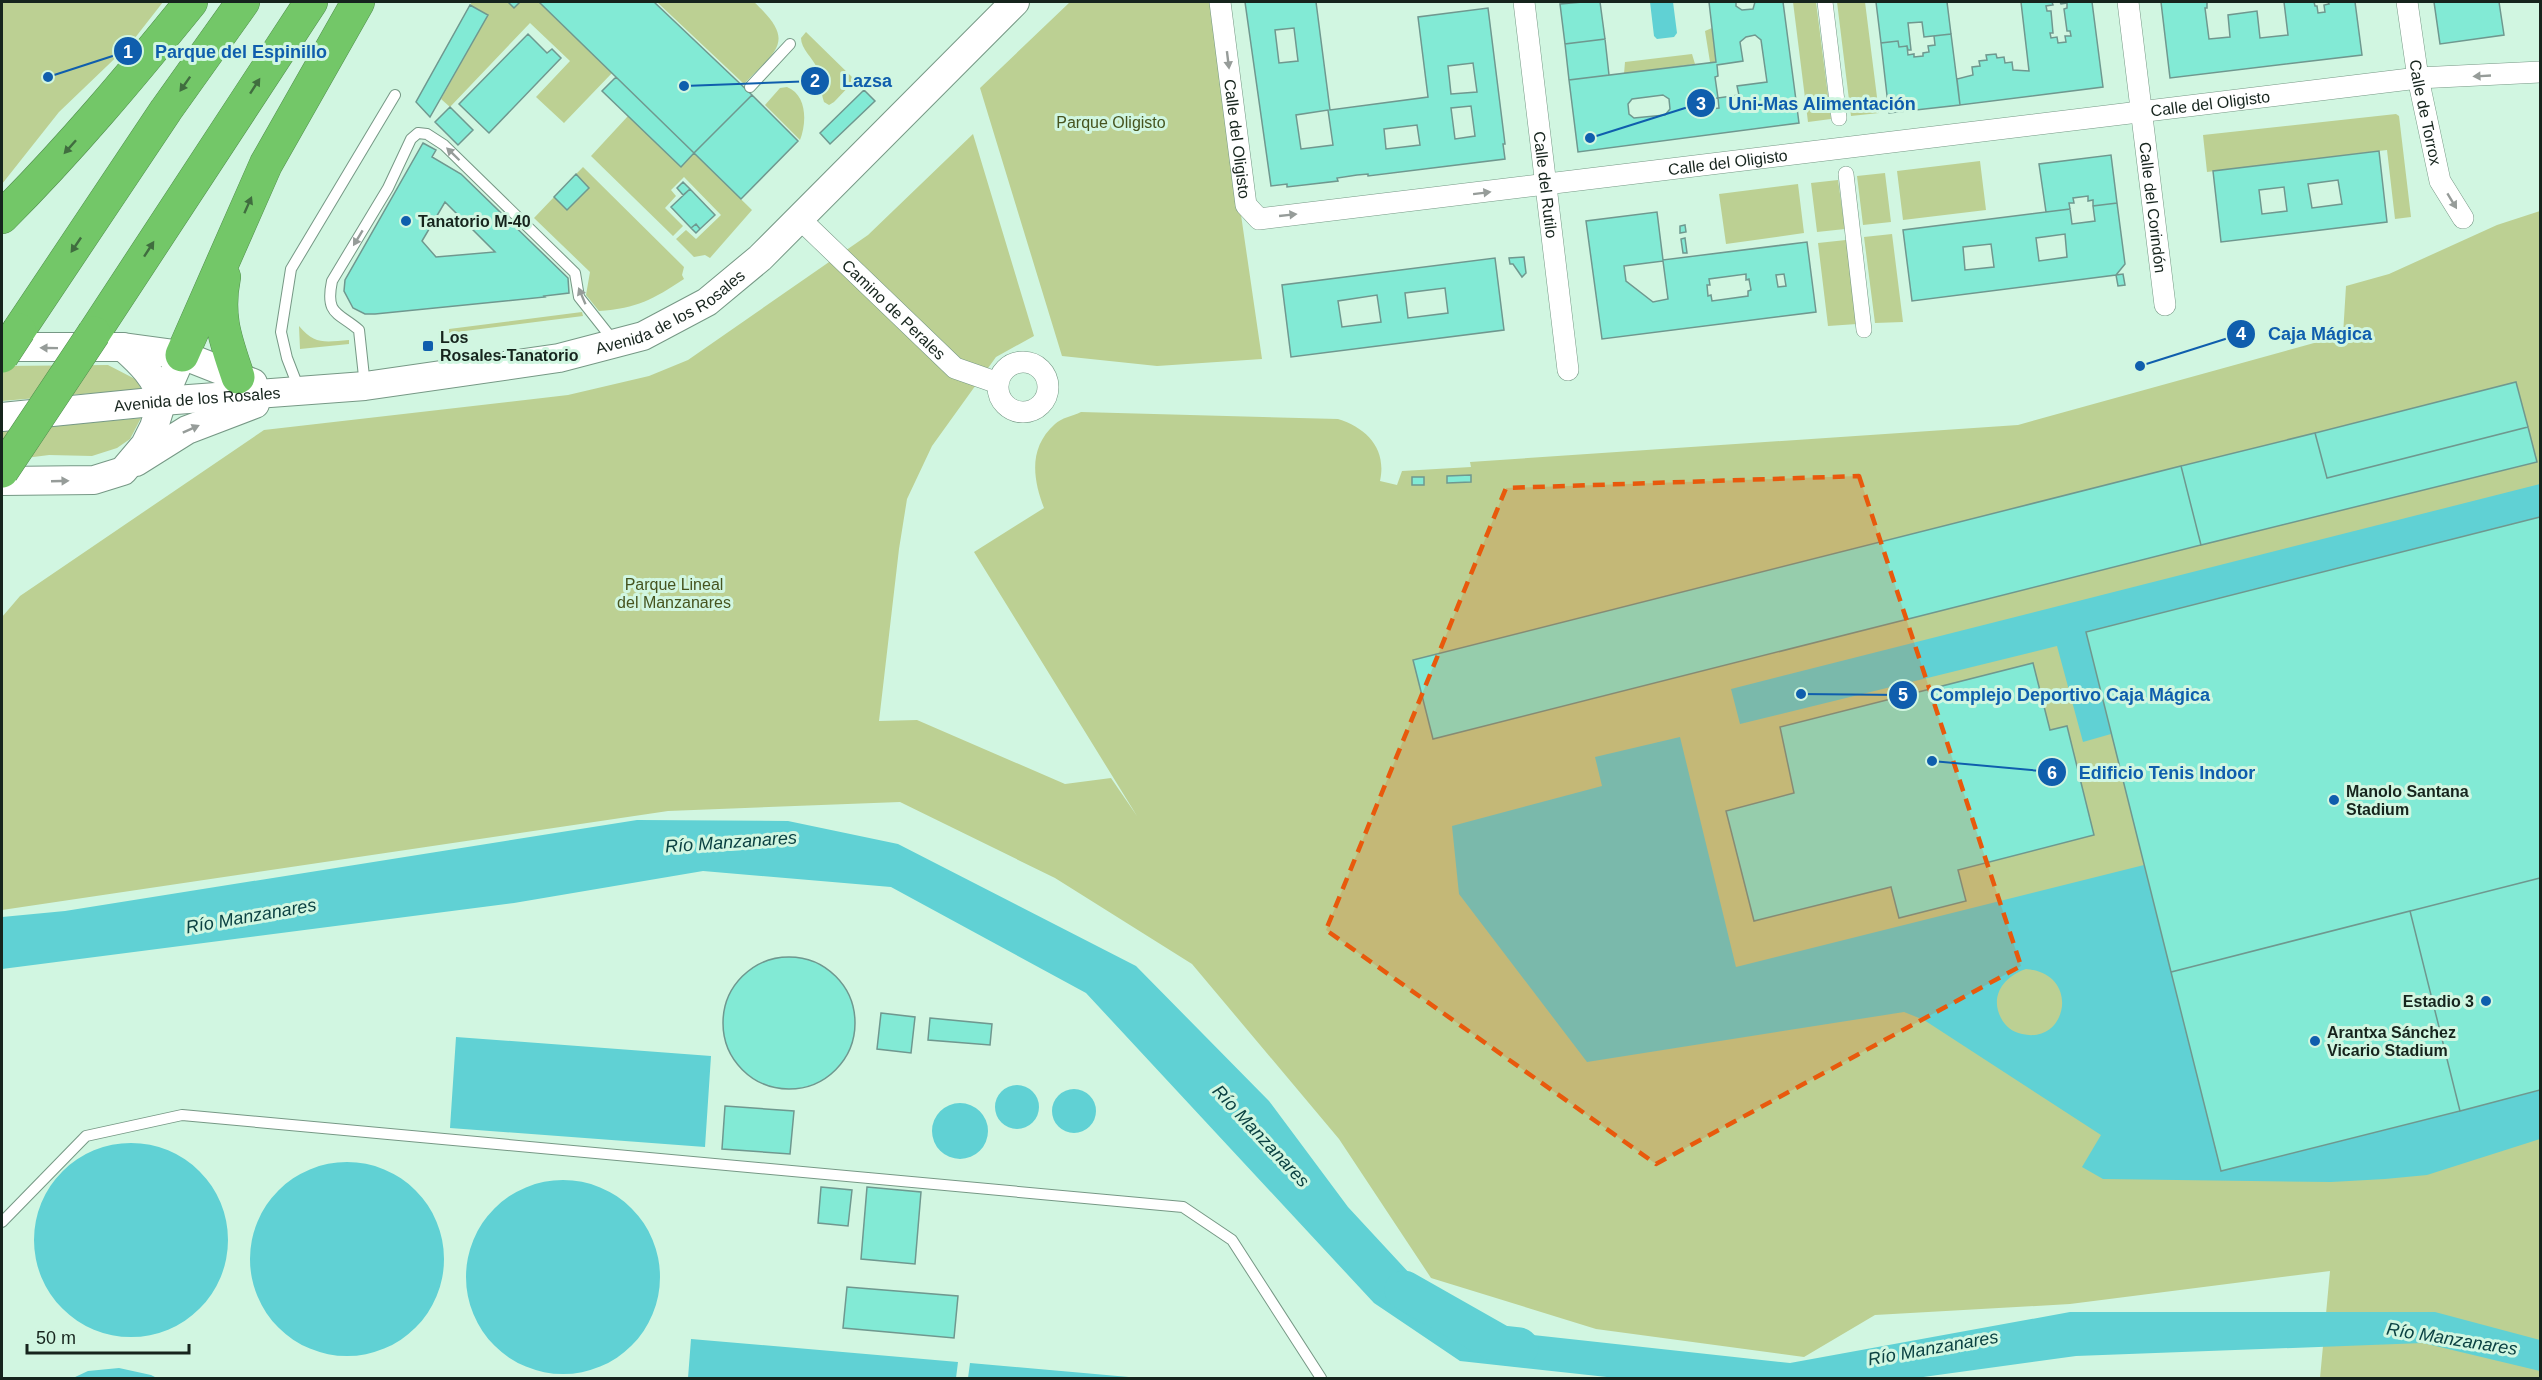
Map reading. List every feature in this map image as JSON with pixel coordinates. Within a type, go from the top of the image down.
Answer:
[{"type":"highway","points":[[2,217],[101,112],[191,2]]},
{"type":"highway","points":[[7,344],[243,2]]},
{"type":"highway","points":[[2,471],[310,2]]},
{"type":"highway","points":[[182,355],[266,164],[358,2]]},
{"type":"highway","points":[[231,243],[222,289],[222,331],[238,377]]},
{"type":"main road","name":"Avenida de los Rosales","points":[[2,417],[162,401],[365,386],[559,358],[643,336],[707,302],[760,258],[801,220],[1015,2]]},
{"type":"main road","points":[[7,344],[123,347],[182,355],[238,377],[290,393]]},
{"type":"main road","points":[[123,347],[143,365],[159,388],[162,401]]},
{"type":"main road","points":[[123,471],[150,436],[182,355]]},
{"type":"main road","points":[[2,481],[94,480],[123,471],[187,430],[290,393]]},
{"type":"street","name":"Calle del Oligisto","points":[[1220,2],[1246,206],[1259,219],[2418,78],[2541,72]]},
{"type":"street","name":"Calle del Rutilo","points":[[1524,2],[1568,370]]},
{"type":"street","points":[[1825,2],[1839,118]]},
{"type":"street","name":"Calle del Corindón","points":[[2128,2],[2165,305]]},
{"type":"street","name":"Calle de Torrox","points":[[2407,2],[2418,78],[2440,181],[2463,218]]},
{"type":"street","points":[[1846,174],[1864,330]]},
{"type":"street","name":"Camino de Perales","points":[[801,220],[955,368],[998,383]]},
{"type":"lane","points":[[750,87],[790,44]]},
{"type":"lane","points":[[290,393],[287,358],[281,332],[291,269],[395,95]]},
{"type":"lane","points":[[365,386],[359,330],[333,312],[328,298],[332,281],[388,188],[411,139],[418,133],[427,134],[444,145],[575,273],[579,297],[615,344]]},
{"type":"lane","points":[[2,1222],[86,1136],[182,1115],[1183,1207],[1232,1240],[1321,1378]]},
{"type":"highlighted area","points":[[1859,476],[2021,966],[1656,1164],[1326,930],[1506,488]]},
{"type":"green space","points":[[2,2],[163,2],[131,43],[59,112],[2,184]]},
{"type":"green space","points":[[472,2],[508,2],[514,8],[520,2],[539,2],[612,73],[564,123],[536,97],[570,61],[530,23],[450,107],[441,99],[488,15],[470,5]]},
{"type":"green space","points":[[657,2],[754,2],[775,27],[778,36],[777,45],[766,62],[744,84]]},
{"type":"green space","name":"Parque Oligisto","points":[[1070,2],[1210,2],[1262,359],[1157,366],[1062,356],[980,88]]},
{"type":"green space","points":[[1793,2],[1816,2],[1831,119],[1808,122]]},
{"type":"green space","points":[[1837,2],[1865,2],[1879,113],[1851,116]]},
{"type":"green space","points":[[1712,28],[1716,62],[1710,62],[1705,31]]},
{"type":"green space","points":[[806,32],[855,80],[829,105],[824,102],[817,68],[802,42],[801,38]]},
{"type":"green space","points":[[1692,54],[1695,64],[1624,74],[1625,62]]},
{"type":"green space","points":[[787,87],[798,96],[804,110],[804,125],[800,140],[765,105],[780,88]]},
{"type":"green space","points":[[2396,114],[2399,116],[2411,217],[2395,219],[2387,150],[2207,172],[2203,135]]},
{"type":"green space","points":[[628,116],[681,167],[694,153],[752,210],[710,258],[705,255],[694,257],[676,239],[686,230],[696,239],[721,215],[684,177],[671,190],[676,196],[665,208],[683,226],[673,236],[591,156]]},
{"type":"green space","name":"Parque Lineal del Manzanares","points":[[973,134],[1034,336],[996,357],[932,446],[907,499],[879,721],[917,720],[1065,784],[1111,778],[1137,816],[974,552],[1044,508],[1037,486],[1035,464],[1037,453],[1046,433],[1064,419],[1081,412],[1338,419],[1366,434],[1372,441],[1380,459],[1380,481],[1397,485],[1402,471],[1471,467],[1470,462],[2018,425],[2343,335],[2346,286],[2389,274],[2497,225],[2540,211],[2540,1378],[2320,1378],[2330,1271],[2070,1304],[1875,1315],[1804,1357],[1596,1329],[1431,1278],[1339,1139],[1192,964],[1055,878],[900,802],[668,811],[2,910],[2,617],[20,596],[264,430],[568,395],[649,376],[688,360],[868,235]]},
{"type":"green space","points":[[1980,161],[1986,210],[1903,220],[1897,171]]},
{"type":"green space","points":[[583,167],[684,267],[682,275],[684,279],[644,302],[624,308],[599,311],[586,295],[590,272],[534,218],[554,197],[567,210],[589,188],[576,174]]},
{"type":"green space","points":[[1885,173],[1891,222],[1863,225],[1857,176]]},
{"type":"green space","points":[[1838,180],[1845,229],[1817,232],[1811,183]]},
{"type":"green space","points":[[1798,184],[1804,233],[1726,244],[1719,194]]},
{"type":"green space","points":[[1892,234],[1903,322],[1875,323],[1864,237]]},
{"type":"green space","points":[[1846,240],[1857,324],[1828,326],[1818,243]]},
{"type":"green space","points":[[582,312],[583,316],[449,333],[449,329]]},
{"type":"green space","points":[[299,326],[310,336],[321,341],[349,340],[349,344],[300,349]]},
{"type":"green space","points":[[108,365],[137,380],[141,389],[2,401],[2,366]]},
{"type":"green space","points":[[141,418],[130,439],[117,448],[92,456],[49,455],[2,461],[2,431]]},
{"type":"water","points":[[1650,2],[1673,2],[1677,33],[1674,37],[1657,39],[1654,36]]},
{"type":"water","points":[[2540,484],[2540,517],[2086,632],[2111,734],[2083,742],[2057,646],[1740,724],[1731,689]]},
{"type":"water","points":[[1680,737],[1736,967],[2144,865],[2221,1171],[2540,1090],[2540,1139],[2427,1175],[2385,1179],[2331,1182],[2103,1179],[2082,1167],[2101,1135],[1924,1020],[1904,1012],[1587,1062],[1459,894],[1452,826],[1602,786],[1595,757]],"holes":[[[2026,969],[2044,973],[2055,982],[2061,994],[2062,1007],[2058,1019],[2050,1029],[2038,1035],[2015,1032],[2005,1024],[1998,1010],[1998,994],[2001,987],[2012,976]]]},
{"type":"water","points":[[637,820],[788,821],[898,844],[1136,966],[1269,1101],[1348,1207],[1449,1316],[1469,1328],[1790,1363],[2070,1312],[2435,1312],[2540,1340],[2540,1371],[2423,1343],[2076,1356],[1916,1378],[1616,1378],[1460,1361],[1374,1303],[1086,993],[891,887],[703,871],[514,903],[2,969],[2,917],[65,911]]},
{"type":"water","points":[[456,1037],[711,1056],[705,1147],[450,1128]]},
{"type":"water","points":[[1017,1085],[1032,1092],[1039,1107],[1032,1122],[1017,1129],[1002,1122],[995,1107],[1002,1092]]},
{"type":"water","points":[[1074,1089],[1089,1096],[1096,1111],[1089,1126],[1074,1133],[1059,1126],[1052,1111],[1059,1096]]},
{"type":"water","points":[[954,1103],[966,1103],[976,1107],[984,1115],[988,1131],[984,1147],[976,1155],[966,1159],[954,1159],[944,1155],[936,1147],[932,1137],[932,1125],[936,1115],[944,1107]]},
{"type":"water","points":[[131,1143],[150,1145],[177,1155],[192,1165],[206,1179],[220,1203],[226,1221],[228,1240],[226,1259],[216,1286],[206,1301],[192,1315],[168,1329],[150,1335],[131,1337],[112,1335],[85,1325],[70,1315],[56,1301],[42,1277],[36,1259],[34,1240],[36,1221],[46,1194],[56,1179],[70,1165],[94,1151],[112,1145]]},
{"type":"water","points":[[347,1162],[366,1164],[384,1170],[408,1184],[422,1198],[436,1222],[442,1240],[444,1259],[442,1278],[436,1296],[422,1320],[408,1334],[384,1348],[366,1354],[347,1356],[328,1354],[310,1348],[286,1334],[272,1320],[258,1296],[252,1278],[250,1259],[252,1240],[258,1222],[272,1198],[286,1184],[310,1170],[328,1164]]},
{"type":"water","points":[[563,1180],[582,1182],[609,1192],[624,1202],[638,1216],[652,1240],[658,1258],[660,1277],[658,1296],[648,1323],[638,1338],[624,1352],[600,1366],[582,1372],[563,1374],[544,1372],[517,1362],[502,1352],[488,1338],[474,1314],[468,1296],[466,1277],[468,1258],[478,1231],[488,1216],[502,1202],[526,1188],[544,1182]]},
{"type":"water","points":[[691,1339],[958,1362],[956,1378],[688,1378]]},
{"type":"water","points":[[970,1363],[1140,1378],[968,1378]]},
{"type":"water","points":[[119,1368],[157,1378],[73,1378],[88,1371]]},
{"type":"building","points":[[508,2],[520,2],[514,8]]},
{"type":"building","points":[[539,2],[654,2],[752,95],[694,153]]},
{"type":"building","points":[[1245,2],[1316,2],[1330,110],[1428,97],[1418,17],[1488,8],[1505,159],[1368,176],[1368,174],[1357,175],[1337,178],[1338,181],[1287,187],[1287,184],[1271,186]],"holes":[[[1294,28],[1298,61],[1279,63],[1275,30]],[[1473,63],[1477,92],[1451,94],[1448,66]],[[1471,106],[1475,136],[1455,139],[1451,108]],[[1328,110],[1333,145],[1301,149],[1296,115]],[[1417,125],[1420,145],[1386,149],[1384,129]]]},
{"type":"building","points":[[1600,2],[1605,39],[1565,44],[1560,4]]},
{"type":"building","points":[[1709,2],[1736,2],[1736,6],[1742,10],[1753,9],[1755,2],[1783,2],[1799,123],[1578,152],[1569,80],[1716,62]],"holes":[[[1755,35],[1761,40],[1767,82],[1737,86],[1739,95],[1718,98],[1715,77],[1718,76],[1717,65],[1743,61],[1740,42],[1746,37]],[[1663,95],[1669,99],[1670,109],[1665,115],[1634,118],[1629,114],[1628,104],[1632,99]],[[1718,98],[1719,108],[1703,110],[1698,106],[1697,100]]]},
{"type":"building","points":[[1876,2],[1947,2],[1951,34],[1924,37],[1922,22],[1908,23],[1911,50],[1908,50],[1907,46],[1899,47],[1898,41],[1881,43]]},
{"type":"building","points":[[2021,2],[2052,2],[2053,5],[2046,6],[2047,11],[2051,11],[2053,33],[2050,33],[2051,38],[2057,37],[2058,43],[2066,42],[2065,36],[2071,36],[2070,31],[2067,31],[2064,9],[2067,8],[2067,3],[2061,4],[2060,2],[2092,2],[2103,87],[1960,105],[1957,79],[1973,75],[1972,67],[1980,66],[1979,61],[1987,60],[1986,55],[1996,54],[1997,58],[2004,57],[2005,63],[2012,62],[2013,70],[2029,71]]},
{"type":"building","points":[[2161,2],[2207,2],[2207,8],[2205,8],[2209,39],[2230,37],[2228,15],[2257,11],[2260,38],[2288,35],[2284,2],[2314,2],[2318,13],[2325,12],[2324,5],[2329,4],[2328,2],[2355,2],[2362,55],[2170,78]]},
{"type":"building","points":[[2434,2],[2499,2],[2504,35],[2440,44]]},
{"type":"building","points":[[470,5],[488,15],[430,117],[416,102]]},
{"type":"building","points":[[528,34],[547,53],[552,49],[561,58],[489,133],[459,104]]},
{"type":"building","points":[[1951,34],[1960,105],[1889,113],[1881,43],[1898,41],[1899,47],[1907,46],[1908,55],[1923,56],[1923,53],[1929,52],[1928,46],[1935,45],[1934,36]]},
{"type":"building","points":[[1605,39],[1609,75],[1569,80],[1565,44]]},
{"type":"building","points":[[616,77],[694,153],[681,167],[602,91]]},
{"type":"building","points":[[864,90],[875,101],[830,144],[820,133]]},
{"type":"building","points":[[752,95],[798,141],[741,199],[694,153]]},
{"type":"building","points":[[450,107],[473,130],[458,145],[435,122]]},
{"type":"building","name":"Tanatorio M-40","points":[[423,143],[436,150],[432,157],[461,174],[568,278],[569,293],[365,314],[353,308],[344,291],[345,280]],"holes":[[[445,202],[495,252],[436,257],[422,241]]]},
{"type":"building","points":[[2379,151],[2387,222],[2221,242],[2213,171]],"holes":[[[2338,180],[2342,204],[2312,208],[2308,184]],[[2284,187],[2287,211],[2262,214],[2259,190]]]},
{"type":"building","points":[[2111,155],[2117,203],[2093,206],[2093,200],[2088,201],[2088,196],[2073,198],[2074,203],[2069,203],[2070,209],[2046,212],[2039,164]]},
{"type":"building","points":[[576,174],[589,188],[567,210],[554,197]]},
{"type":"building","points":[[683,182],[690,189],[683,195],[677,188]]},
{"type":"building","points":[[690,189],[715,215],[700,229],[696,224],[691,228],[671,207]]},
{"type":"building","points":[[2117,203],[2125,264],[2116,275],[1912,301],[1903,230],[2070,209],[2072,224],[2095,221],[2093,206]],"holes":[[[2065,234],[2067,257],[2039,261],[2036,238]],[[1991,244],[1994,267],[1965,270],[1963,247]]]},
{"type":"building","points":[[1657,212],[1663,260],[1807,242],[1816,312],[1602,339],[1586,221]],"holes":[[[1663,261],[1668,299],[1653,302],[1626,281],[1624,266]],[[1746,274],[1751,290],[1748,291],[1748,296],[1712,301],[1711,295],[1708,296],[1709,279]],[[1784,274],[1786,286],[1778,287],[1776,275]]]},
{"type":"building","points":[[696,224],[700,229],[696,233],[691,228]]},
{"type":"building","points":[[1685,225],[1686,232],[1680,233],[1680,226]]},
{"type":"building","points":[[1685,238],[1687,253],[1683,253],[1681,239]]},
{"type":"building","points":[[1524,257],[1526,273],[1522,277],[1513,264],[1510,264],[1509,258]]},
{"type":"building","points":[[1495,258],[1504,330],[1291,357],[1282,285]],"holes":[[[1445,288],[1448,313],[1408,318],[1405,293]],[[1377,295],[1381,322],[1342,327],[1338,301]]]},
{"type":"building","points":[[2123,274],[2125,285],[2118,286],[2116,275]]},
{"type":"building","points":[[2516,382],[2528,427],[2327,478],[2315,433]]},
{"type":"building","points":[[2528,427],[2537,462],[2201,545],[2181,466],[2315,433],[2327,478]]},
{"type":"building","points":[[2181,466],[2201,545],[1433,739],[1413,660]]},
{"type":"building","points":[[1471,475],[1471,482],[1447,483],[1447,476]]},
{"type":"building","points":[[1412,477],[1424,477],[1424,485],[1412,485]]},
{"type":"building","name":"Manolo Santana Stadium","points":[[2540,517],[2540,878],[2171,972],[2086,632]]},
{"type":"building","points":[[2033,663],[2050,730],[2067,726],[2094,835],[1958,870],[1966,901],[1899,918],[1891,887],[1754,921],[1726,811],[1794,793],[1780,727]]},
{"type":"building","name":"Estadio 3","points":[[2540,878],[2540,1090],[2460,1111],[2410,911]]},
{"type":"building","name":"Arantxa Sánchez Vicario Stadium","points":[[2410,911],[2460,1111],[2221,1171],[2171,972]]},
{"type":"building","points":[[789,957],[814,962],[826,968],[844,986],[850,998],[855,1023],[850,1048],[844,1060],[826,1078],[814,1084],[789,1089],[764,1084],[752,1078],[734,1060],[728,1048],[723,1023],[728,998],[734,986],[752,968],[764,962]]},
{"type":"building","points":[[881,1013],[915,1017],[911,1053],[877,1049]]},
{"type":"building","points":[[930,1018],[992,1024],[990,1045],[928,1040]]},
{"type":"building","points":[[725,1106],[794,1111],[790,1154],[722,1149]]},
{"type":"building","points":[[821,1187],[852,1190],[848,1226],[818,1223]]},
{"type":"building","points":[[867,1187],[921,1192],[915,1264],[861,1259]]},
{"type":"building","points":[[847,1287],[958,1296],[954,1338],[843,1328]]},
{"type":"waterway","name":"Río Manzanares","points":[[1404,1290],[1501,1345],[1519,1347]]},
{"type":"place","name":"Parque del Espinillo","points":[[48,77]]},
{"type":"place","name":"Lazsa","points":[[684,86]]},
{"type":"place","name":"Uni-Mas Alimentación","points":[[1590,138]]},
{"type":"place","name":"Tanatorio M-40","points":[[406,221]]},
{"type":"place","name":"Los Rosales-Tanatorio","points":[[428,346]]},
{"type":"place","name":"Caja Mágica","points":[[2140,366]]},
{"type":"place","name":"Complejo Deportivo Caja Mágica","points":[[1801,694]]},
{"type":"place","name":"Edificio Tenis Indoor","points":[[1932,761]]},
{"type":"place","name":"Manolo Santana Stadium","points":[[2334,800]]},
{"type":"place","name":"Estadio 3","points":[[2486,1001]]},
{"type":"place","name":"Arantxa Sánchez Vicario Stadium","points":[[2315,1041]]}]
